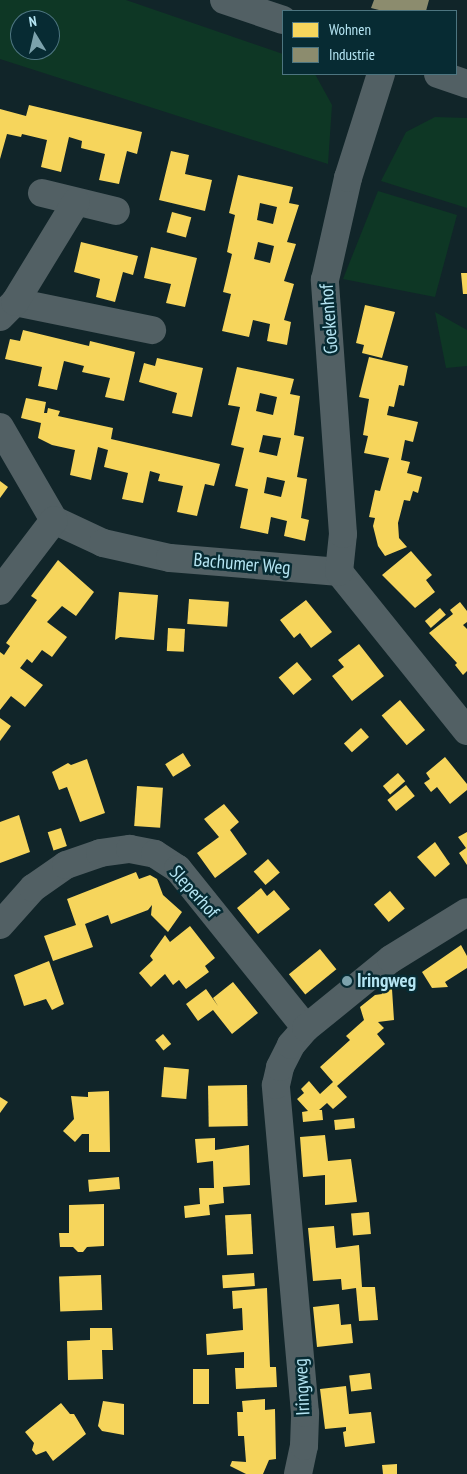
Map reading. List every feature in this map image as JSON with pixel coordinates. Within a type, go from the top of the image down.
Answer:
[{"type":"street","points":[[224,0],[282,20]]},
{"type":"street","name":"Goekenhof","points":[[339,572],[343,534],[325,280],[348,178],[381,75]]},
{"type":"street","points":[[441,75],[467,84]]},
{"type":"street","points":[[42,192],[116,211]]},
{"type":"street","points":[[76,202],[8,310],[152,330]]},
{"type":"street","points":[[0,427],[54,520],[0,592]]},
{"type":"street","name":"Bachumer Weg","points":[[54,520],[103,543],[170,558],[339,572]]},
{"type":"street","points":[[339,572],[467,731]]},
{"type":"street","name":"Sleperhof","points":[[0,926],[33,888],[66,865],[100,853],[130,849],[154,854],[178,869],[306,1028]]},
{"type":"street","name":"Iringweg","points":[[298,1474],[304,1446],[305,1413],[276,1085],[280,1067],[290,1045],[306,1028],[391,959],[467,912]]},
{"type":"green space","points":[[0,0],[126,0],[282,54],[282,75],[316,75],[332,105],[328,164],[0,59]]},
{"type":"green space","points":[[435,117],[467,118],[467,208],[381,181],[406,132]]},
{"type":"green space","points":[[378,191],[457,215],[435,297],[343,279]]},
{"type":"green space","points":[[435,312],[467,330],[467,366],[446,368]]},
{"type":"building: Wohnen","points":[[29,105],[142,132],[137,154],[127,151],[119,184],[99,180],[105,154],[81,148],[82,141],[69,137],[61,172],[41,167],[47,140],[22,134],[21,137],[7,134],[0,159],[0,109],[26,116]]},
{"type":"building: Wohnen","points":[[171,151],[189,155],[185,174],[212,180],[205,211],[159,200]]},
{"type":"building: Wohnen","points":[[238,175],[293,187],[289,203],[299,205],[287,242],[296,244],[284,281],[294,284],[284,320],[291,322],[287,345],[267,341],[270,324],[253,320],[249,337],[222,331],[231,294],[223,292],[232,254],[227,252],[235,215],[229,213]],"holes":[[[260,203],[277,207],[273,224],[257,220]],[[258,242],[274,246],[270,263],[254,259]]]},
{"type":"building: Wohnen","points":[[172,212],[191,217],[186,237],[167,232]]},
{"type":"building: Wohnen","points":[[81,242],[138,256],[133,275],[123,272],[115,302],[96,297],[100,279],[74,272]]},
{"type":"building: Wohnen","points":[[151,247],[197,258],[185,307],[166,303],[171,284],[144,278]]},
{"type":"building: Wohnen","points":[[461,273],[467,273],[467,294],[463,294]]},
{"type":"building: Wohnen","points":[[365,305],[395,312],[382,358],[362,353],[364,345],[356,343]]},
{"type":"building: Wohnen","points":[[23,330],[89,346],[90,341],[135,352],[124,401],[105,397],[110,378],[82,372],[84,366],[64,361],[57,390],[38,386],[42,367],[5,359],[10,339],[20,341]]},
{"type":"building: Wohnen","points":[[369,357],[408,366],[404,386],[399,385],[394,407],[389,406],[387,415],[418,422],[413,442],[405,440],[401,460],[410,462],[407,473],[422,477],[418,493],[413,491],[410,501],[404,500],[398,523],[399,538],[407,547],[385,556],[378,546],[373,526],[375,518],[369,517],[375,490],[380,491],[389,458],[364,453],[368,436],[363,435],[369,399],[359,397]]},
{"type":"building: Wohnen","points":[[157,358],[203,368],[192,417],[172,413],[177,393],[139,382],[144,363],[155,366]]},
{"type":"building: Wohnen","points":[[237,367],[294,379],[290,394],[300,396],[294,435],[304,437],[297,477],[307,479],[301,518],[309,520],[305,541],[284,536],[287,521],[271,517],[268,534],[240,528],[248,489],[235,486],[244,448],[231,445],[240,407],[228,405]],"holes":[[[260,393],[277,397],[273,415],[256,411]],[[263,435],[281,438],[277,456],[259,452]],[[267,477],[285,481],[281,497],[264,493]]]},
{"type":"building: Wohnen","points":[[26,398],[46,402],[44,413],[47,413],[48,408],[60,411],[58,416],[113,428],[111,439],[220,464],[214,486],[205,484],[197,516],[177,512],[183,486],[158,481],[160,474],[150,471],[143,503],[122,499],[128,473],[104,467],[108,450],[98,447],[91,480],[70,475],[75,450],[52,445],[38,438],[41,423],[21,418]]},
{"type":"building: Wohnen","points":[[0,481],[8,487],[0,498]]},
{"type":"building: Wohnen","points":[[411,551],[432,575],[426,580],[435,592],[415,608],[382,575]]},
{"type":"building: Wohnen","points":[[58,560],[94,592],[76,616],[62,606],[47,622],[67,637],[52,657],[42,650],[32,663],[27,659],[20,668],[43,685],[25,707],[11,696],[0,710],[0,652],[4,655],[10,646],[6,643],[37,600],[31,596]]},
{"type":"building: Wohnen","points":[[119,592],[158,595],[154,640],[120,637],[115,640]]},
{"type":"building: Wohnen","points":[[189,599],[229,602],[227,627],[187,624]]},
{"type":"building: Wohnen","points":[[306,600],[332,632],[311,648],[300,633],[294,638],[280,620]]},
{"type":"building: Wohnen","points":[[460,602],[467,611],[467,622],[463,625],[467,629],[467,671],[463,675],[455,665],[457,663],[429,633],[453,614],[450,610]]},
{"type":"building: Wohnen","points":[[440,608],[446,615],[431,628],[425,621]]},
{"type":"building: Wohnen","points":[[168,628],[185,629],[184,652],[167,651]]},
{"type":"building: Wohnen","points":[[359,644],[384,676],[352,701],[332,676],[344,667],[338,660]]},
{"type":"building: Wohnen","points":[[297,662],[312,680],[293,695],[279,677]]},
{"type":"building: Wohnen","points":[[400,700],[425,730],[407,745],[382,715]]},
{"type":"building: Wohnen","points":[[0,718],[11,726],[0,741]]},
{"type":"building: Wohnen","points":[[361,728],[369,737],[352,752],[344,743]]},
{"type":"building: Wohnen","points":[[183,753],[191,766],[173,777],[165,764]]},
{"type":"building: Wohnen","points":[[445,757],[467,784],[467,790],[450,804],[437,787],[431,792],[424,783],[430,779],[426,773]]},
{"type":"building: Wohnen","points":[[87,759],[105,813],[80,822],[67,787],[59,790],[52,772],[68,763],[71,765]]},
{"type":"building: Wohnen","points":[[398,773],[405,781],[390,794],[383,786]]},
{"type":"building: Wohnen","points":[[406,785],[415,796],[396,811],[387,800]]},
{"type":"building: Wohnen","points":[[137,786],[163,788],[160,828],[134,826]]},
{"type":"building: Wohnen","points":[[224,804],[239,822],[230,830],[247,854],[215,878],[197,853],[219,837],[204,819]]},
{"type":"building: Wohnen","points":[[19,815],[30,852],[0,863],[0,822]]},
{"type":"building: Wohnen","points":[[61,828],[67,846],[54,850],[48,832]]},
{"type":"building: Wohnen","points":[[467,832],[467,865],[459,853],[466,848],[458,837]]},
{"type":"building: Wohnen","points":[[435,842],[450,864],[435,877],[417,857]]},
{"type":"building: Wohnen","points":[[268,859],[280,873],[265,885],[254,871]]},
{"type":"building: Wohnen","points":[[136,872],[139,879],[150,875],[157,879],[163,895],[182,912],[168,932],[151,915],[152,905],[148,910],[111,924],[108,915],[85,924],[93,947],[53,961],[44,936],[76,925],[67,899]]},
{"type":"building: Wohnen","points":[[261,888],[267,896],[274,890],[290,909],[258,934],[237,908]]},
{"type":"building: Wohnen","points":[[390,891],[405,909],[389,922],[374,904]]},
{"type":"building: Wohnen","points":[[190,926],[215,958],[205,966],[209,972],[186,989],[179,980],[173,985],[165,974],[151,987],[139,973],[153,960],[150,956],[165,935],[170,942]]},
{"type":"building: Wohnen","points":[[461,945],[467,956],[467,968],[445,982],[448,987],[432,988],[422,972]]},
{"type":"building: Wohnen","points":[[320,949],[336,969],[305,994],[289,974]]},
{"type":"building: Wohnen","points":[[49,961],[64,1004],[52,1010],[46,999],[24,1006],[14,975]]},
{"type":"building: Wohnen","points":[[233,982],[258,1013],[232,1034],[213,1010],[198,1021],[186,1004],[206,989],[218,1006],[213,998]]},
{"type":"building: Wohnen","points":[[392,989],[394,1020],[378,1022],[384,1028],[377,1034],[385,1044],[337,1086],[347,1097],[333,1109],[327,1103],[319,1110],[322,1110],[323,1120],[303,1122],[302,1112],[308,1111],[297,1099],[304,1093],[301,1089],[309,1081],[320,1094],[333,1082],[320,1067],[350,1040],[346,1036],[364,1020],[360,1007],[375,995],[382,994],[381,990]]},
{"type":"building: Wohnen","points":[[163,1034],[171,1044],[163,1050],[155,1040]]},
{"type":"building: Wohnen","points":[[164,1067],[189,1069],[186,1099],[161,1097]]},
{"type":"building: Wohnen","points":[[247,1085],[248,1126],[209,1127],[208,1086]]},
{"type":"building: Wohnen","points":[[109,1091],[110,1152],[89,1152],[89,1134],[82,1134],[75,1142],[63,1131],[74,1119],[71,1096],[88,1097],[88,1092]]},
{"type":"building: Wohnen","points":[[0,1097],[8,1102],[0,1113]]},
{"type":"building: Wohnen","points":[[354,1118],[355,1128],[335,1130],[334,1120]]},
{"type":"building: Wohnen","points":[[325,1135],[328,1161],[351,1159],[357,1202],[325,1205],[325,1175],[303,1177],[300,1137]]},
{"type":"building: Wohnen","points":[[215,1138],[215,1150],[249,1145],[250,1185],[223,1187],[224,1203],[209,1205],[210,1215],[185,1218],[184,1206],[200,1204],[199,1188],[214,1188],[213,1161],[197,1163],[195,1139]]},
{"type":"building: Wohnen","points":[[119,1177],[120,1189],[89,1192],[88,1180]]},
{"type":"building: Wohnen","points":[[104,1204],[104,1246],[87,1247],[83,1252],[78,1252],[73,1247],[60,1247],[59,1233],[69,1233],[69,1205]]},
{"type":"building: Wohnen","points":[[369,1212],[371,1234],[353,1235],[351,1214]]},
{"type":"building: Wohnen","points":[[251,1214],[253,1254],[227,1255],[225,1215]]},
{"type":"building: Wohnen","points":[[334,1226],[336,1248],[359,1245],[362,1287],[375,1287],[378,1320],[359,1321],[356,1288],[342,1290],[341,1279],[313,1281],[308,1228]]},
{"type":"building: Wohnen","points":[[254,1273],[255,1286],[223,1288],[222,1275]]},
{"type":"building: Wohnen","points":[[101,1275],[102,1310],[60,1311],[59,1276]]},
{"type":"building: Wohnen","points":[[267,1288],[270,1367],[276,1367],[277,1387],[236,1389],[235,1368],[244,1368],[244,1352],[207,1355],[206,1334],[243,1330],[242,1308],[233,1309],[232,1291]]},
{"type":"building: Wohnen","points":[[339,1304],[341,1325],[351,1324],[353,1343],[317,1347],[313,1307]]},
{"type":"building: Wohnen","points":[[90,1328],[112,1328],[113,1350],[102,1350],[103,1379],[68,1380],[67,1341],[90,1340]]},
{"type":"building: Wohnen","points":[[193,1369],[209,1369],[209,1404],[193,1404]]},
{"type":"building: Wohnen","points":[[370,1373],[372,1389],[351,1391],[349,1376]]},
{"type":"building: Wohnen","points":[[346,1386],[349,1414],[371,1412],[375,1443],[345,1447],[343,1432],[346,1431],[346,1427],[325,1429],[320,1389]]},
{"type":"building: Wohnen","points":[[265,1399],[265,1410],[275,1409],[276,1459],[269,1460],[263,1474],[246,1474],[230,1466],[232,1461],[246,1462],[244,1436],[238,1436],[237,1412],[243,1412],[242,1401]]},
{"type":"building: Wohnen","points":[[103,1401],[124,1404],[124,1435],[102,1431],[98,1426]]},
{"type":"building: Wohnen","points":[[61,1403],[70,1414],[74,1414],[86,1434],[53,1461],[46,1451],[36,1455],[32,1450],[34,1443],[25,1432]]},
{"type":"building: Wohnen","points":[[397,1464],[397,1474],[383,1474],[382,1465]]},
{"type":"building: Industrie","points":[[374,0],[429,0],[426,10],[379,10],[371,8]]},
{"type":"place","name":"Iringweg","points":[[347,981]]}]
